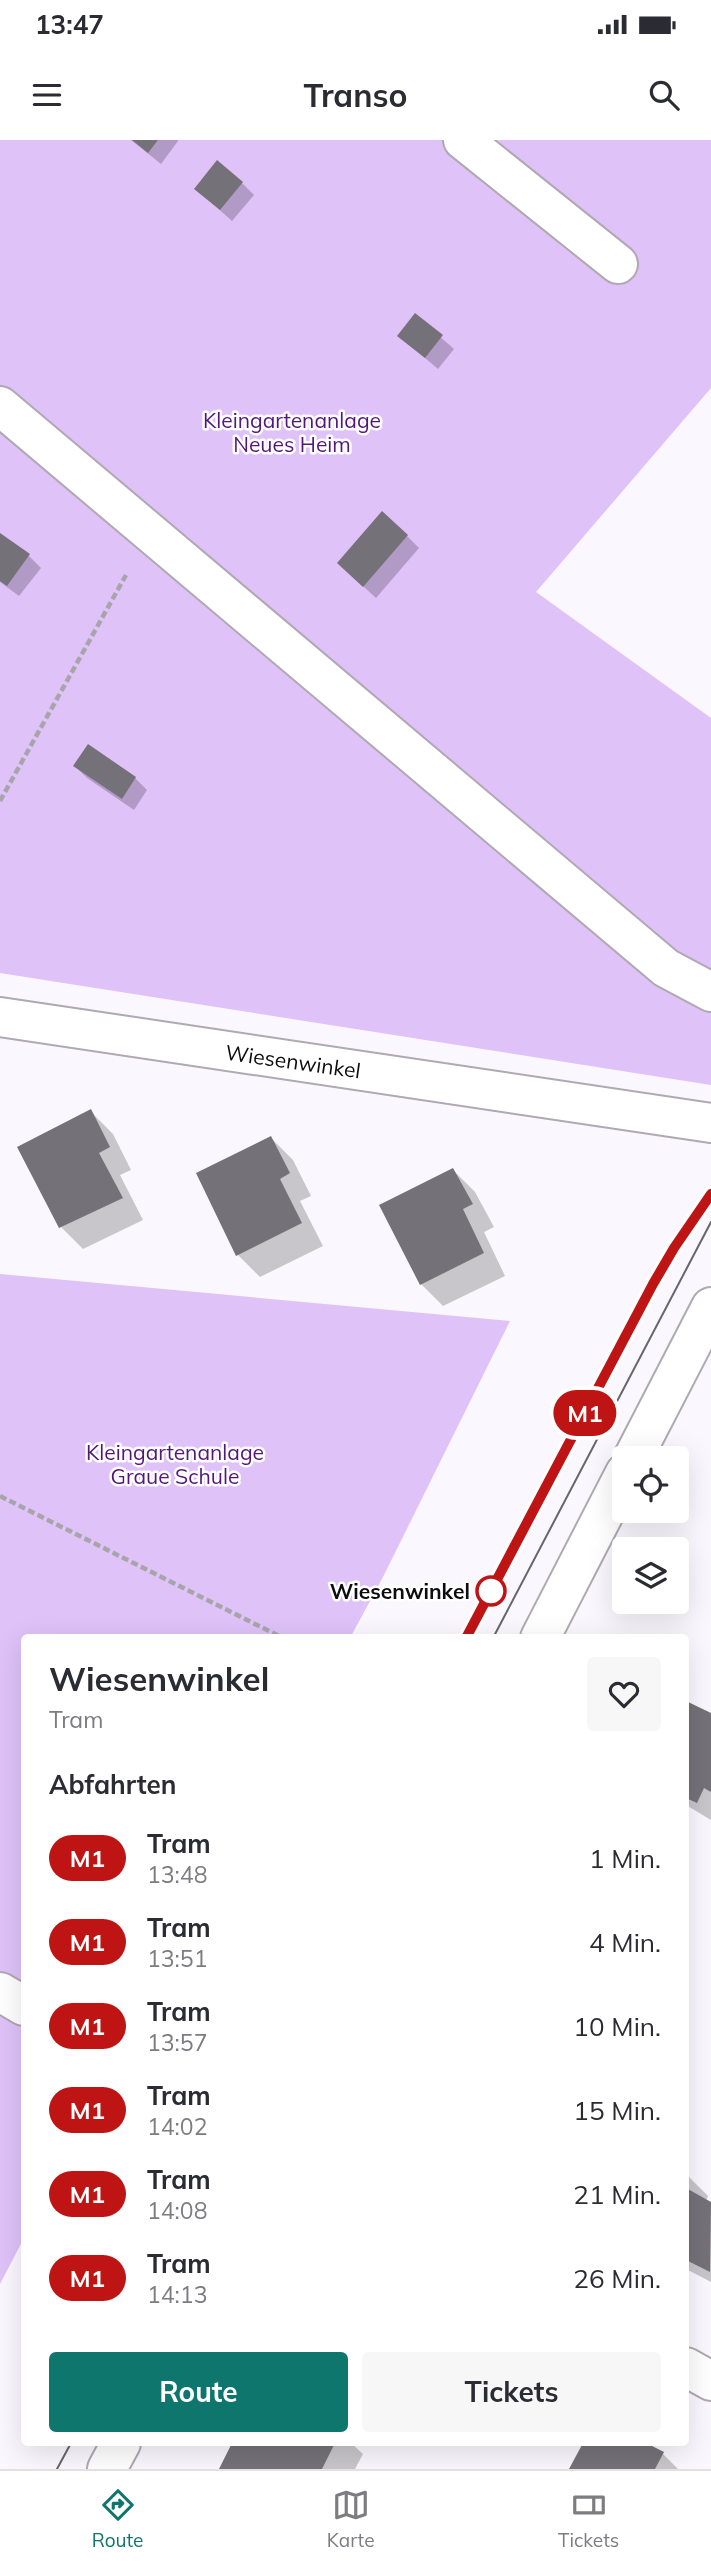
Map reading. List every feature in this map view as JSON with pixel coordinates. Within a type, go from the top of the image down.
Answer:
[{"type":"street","points":[[463,140],[618,264]]},
{"type":"street","points":[[0,406],[666,968],[711,992]]},
{"type":"street","name":"Wiesenwinkel","points":[[0,1017],[711,1123]]},
{"type":"street","points":[[639,1446],[711,1307]]},
{"type":"street","points":[[542,1634],[612,1498]]},
{"type":"street","points":[[0,1992],[21,2004]]},
{"type":"street","points":[[689,2369],[711,2381]]},
{"type":"street","points":[[107,2469],[119,2446]]},
{"type":"path","points":[[0,801],[150,532]]},
{"type":"path","points":[[0,1496],[275,1634]]},
{"type":"green space","name":"Kleingartenanlage Neues Heim","points":[[0,140],[711,140],[711,388],[536,592],[711,718],[711,1085],[0,973]]},
{"type":"green space","name":"Kleingartenanlage Graue Schule","points":[[0,1274],[510,1321],[352,1634],[21,1634],[21,2244],[0,2284]]},
{"type":"building","points":[[132,140],[158,140],[148,153]]},
{"type":"building","points":[[217,160],[243,182],[220,210],[194,189]]},
{"type":"building","points":[[415,313],[443,335],[425,358],[397,336]]},
{"type":"building","points":[[382,511],[408,535],[363,587],[337,563]]},
{"type":"building","points":[[0,533],[30,554],[7,586],[0,581]]},
{"type":"building","points":[[88,744],[136,777],[122,799],[73,766]]},
{"type":"building","points":[[91,1109],[110,1147],[99,1153],[123,1198],[59,1228],[17,1147]]},
{"type":"building","points":[[271,1136],[290,1173],[280,1179],[302,1223],[236,1256],[196,1173]]},
{"type":"building","points":[[453,1168],[473,1204],[463,1209],[484,1253],[420,1285],[379,1205]]},
{"type":"building","points":[[689,1702],[711,1713],[711,1792],[704,1788],[697,1803],[689,1799]]},
{"type":"building","points":[[689,2190],[711,2202],[710,2272],[689,2262]]},
{"type":"building","points":[[230,2446],[334,2446],[322,2469],[219,2469]]},
{"type":"building","points":[[581,2446],[652,2446],[664,2452],[655,2469],[569,2469]]},
{"type":"tram line","points":[[468,1634],[653,1284],[711,1193]]},
{"type":"tram line","name":"M1","points":[[468,1634],[653,1284],[711,1194]]},
{"type":"tram line","points":[[495,1634],[711,1222]]},
{"type":"tram line","points":[[57,2469],[69,2446]]},
{"type":"place","name":"Wiesenwinkel","points":[[491,1591]]}]
